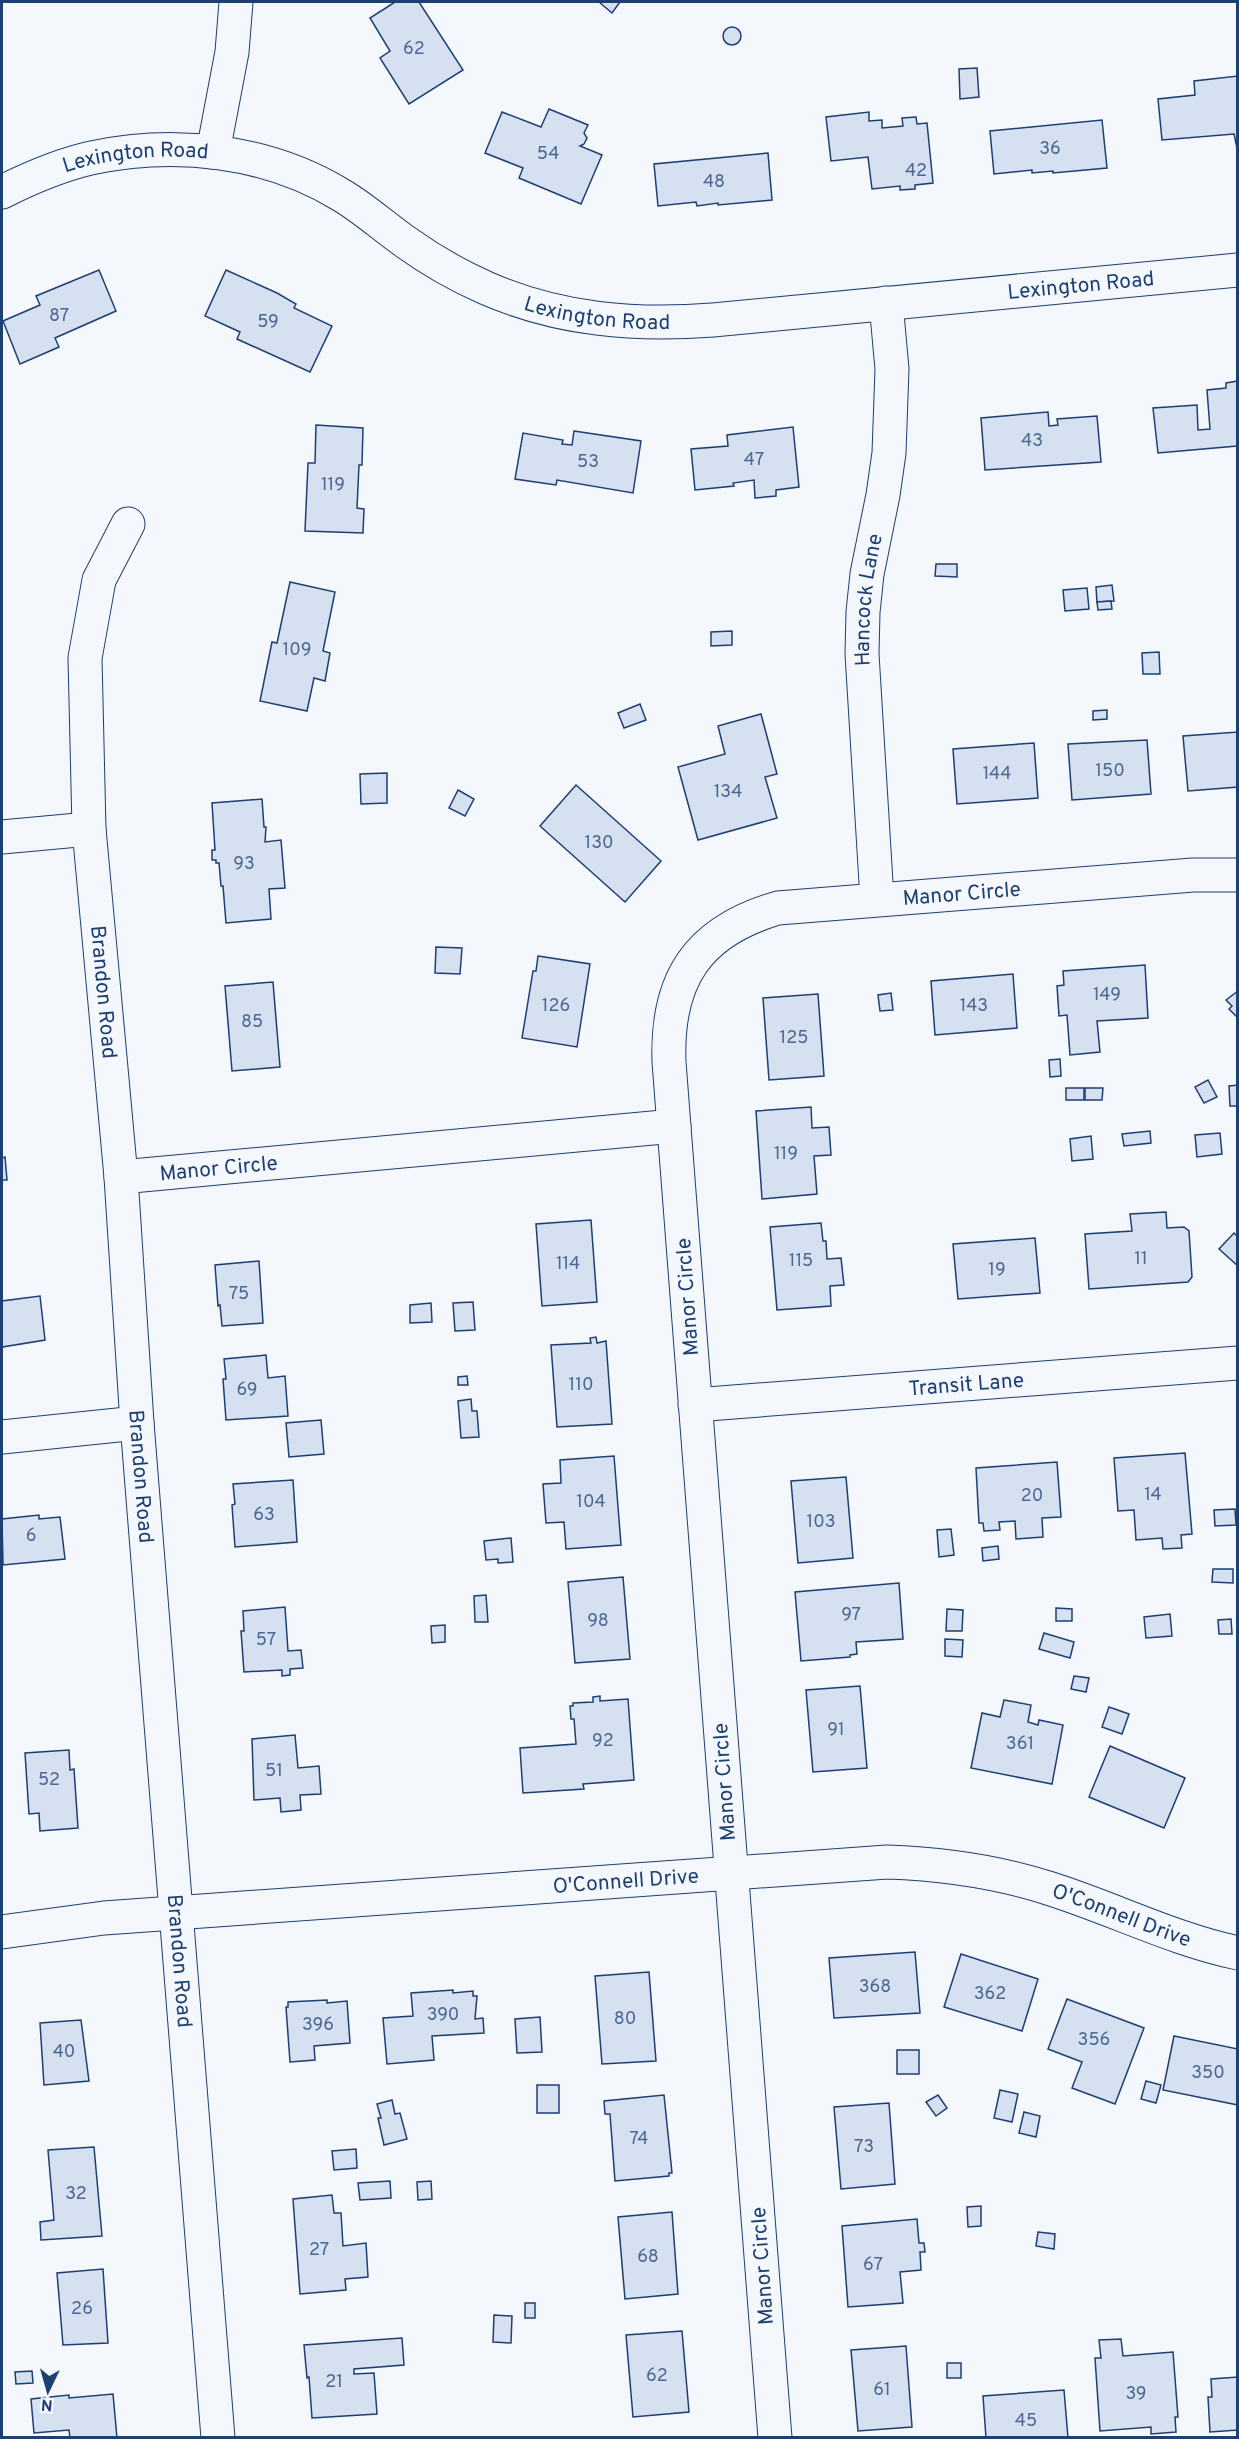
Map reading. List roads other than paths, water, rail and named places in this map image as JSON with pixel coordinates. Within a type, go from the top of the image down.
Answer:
[{"type":"street","points":[[213,152],[232,52],[236,2]]},
{"type":"street","name":"Lexington Road","points":[[2,192],[54,169],[89,158],[126,152],[162,149],[213,152],[272,164],[307,177],[340,194],[371,214],[406,243],[465,278],[529,304],[574,316],[620,322],[667,324],[1238,270]]},
{"type":"street","name":"Hancock Lane","points":[[877,899],[862,644],[867,574],[889,453],[892,369],[886,303]]},
{"type":"street","name":"Brandon Road","points":[[128,524],[99,580],[85,658],[89,829],[121,1177],[137,1423],[218,2438]]},
{"type":"street","points":[[2,837],[89,829]]},
{"type":"street","name":"Manor Circle","points":[[775,2438],[668,1039],[671,1017],[681,983],[698,952],[726,929],[756,914],[800,905],[1193,875],[1238,875]]},
{"type":"street","name":"Manor Circle","points":[[121,1177],[674,1126]]},
{"type":"street","name":"Transit Lane","points":[[695,1405],[1238,1363]]},
{"type":"street","points":[[2,1437],[137,1423]]},
{"type":"street","name":"O'Connell Drive","points":[[2,1932],[104,1918],[887,1862],[928,1863],[1010,1877],[1049,1888],[1169,1934],[1238,1953]]}]
